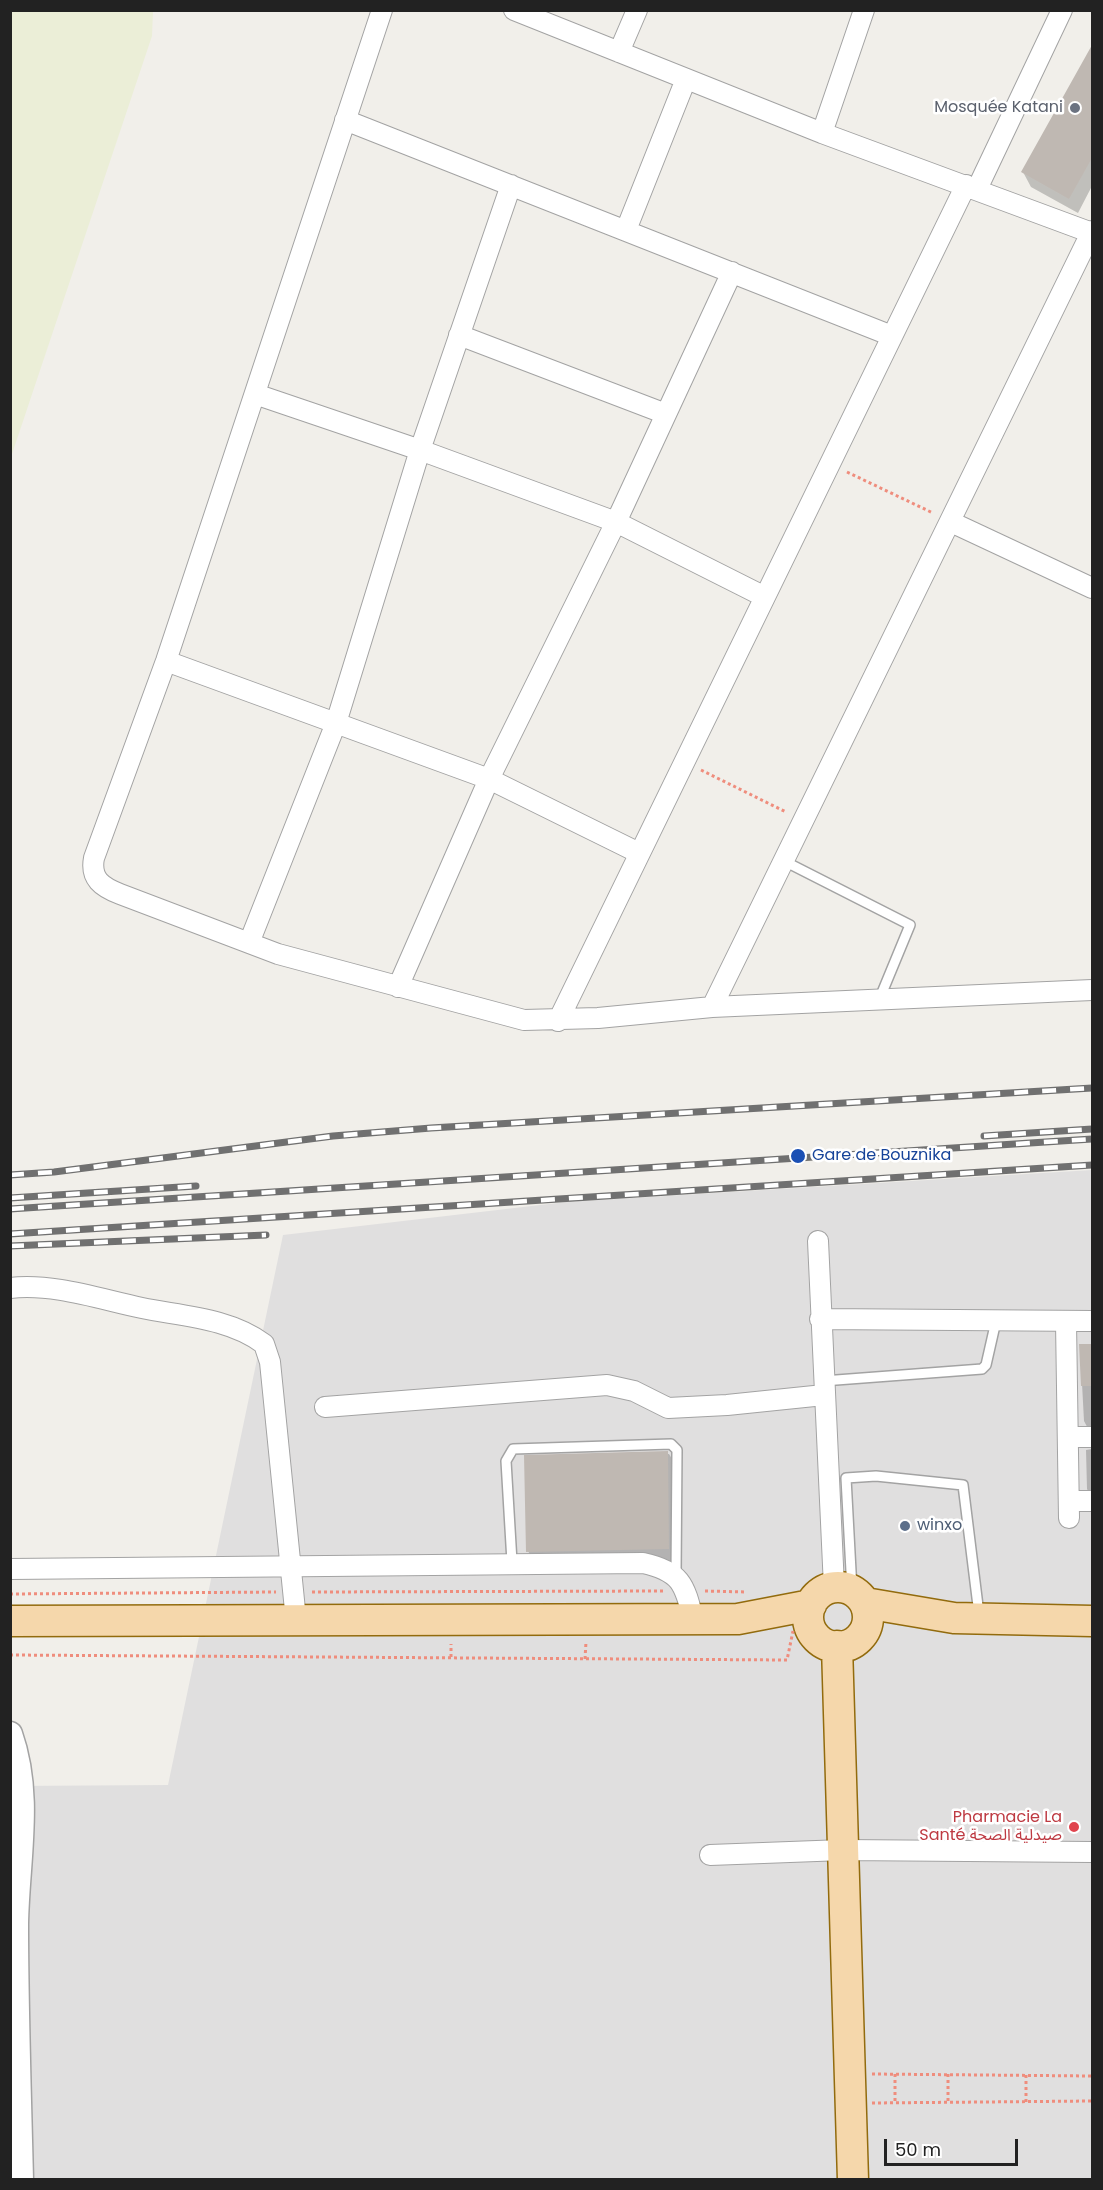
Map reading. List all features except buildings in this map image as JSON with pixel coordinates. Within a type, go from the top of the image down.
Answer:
[{"type":"main road","points":[[853,2180],[843,1850],[814,1629],[820,1593],[850,1593],[967,1618]]},
{"type":"main road","points":[[850,1593],[868,1613],[864,1633]]},
{"type":"main road","points":[[10,1621],[295,1606],[738,1619],[814,1629],[847,1645],[864,1633],[967,1618],[1092,1621]]},
{"type":"street","points":[[382,10],[166,661],[94,858],[93,873],[100,884],[107,889],[310,964],[524,1020],[558,1021],[712,1007],[1092,990]]},
{"type":"street","points":[[514,10],[822,134],[1092,232],[712,1007]]},
{"type":"street","points":[[619,52],[637,10]]},
{"type":"street","points":[[822,134],[864,10]]},
{"type":"street","points":[[558,1021],[763,596],[892,336],[1062,10]]},
{"type":"street","points":[[626,230],[686,79]]},
{"type":"street","points":[[345,120],[892,336]]},
{"type":"street","points":[[249,943],[336,723],[420,450],[511,185]]},
{"type":"street","points":[[398,987],[489,779],[616,522],[732,272]]},
{"type":"street","points":[[459,335],[666,414]]},
{"type":"street","points":[[255,394],[420,450],[616,522],[763,596]]},
{"type":"street","points":[[951,522],[1092,588]]},
{"type":"street","points":[[166,661],[489,779],[639,853]]},
{"type":"street","points":[[818,1241],[824,1388],[850,1593]]},
{"type":"street","points":[[10,1287],[22,1286],[83,1294],[214,1323],[248,1334],[264,1344],[270,1362],[295,1606]]},
{"type":"street","points":[[820,1319],[1092,1321]]},
{"type":"street","points":[[1066,1322],[1069,1510],[1092,1501]]},
{"type":"street","points":[[326,1407],[607,1385],[634,1391],[668,1408],[727,1405],[824,1388]]},
{"type":"street","points":[[1068,1437],[1092,1437]]},
{"type":"street","points":[[10,1569],[291,1568],[512,1562],[643,1563],[659,1566],[681,1583],[693,1619]]},
{"type":"street","points":[[10,1734],[21,1774],[17,1804],[14,1923],[15,2138],[21,2180]]},
{"type":"street","points":[[710,1855],[843,1850],[1092,1852]]},
{"type":"lane","points":[[784,861],[910,925],[879,1000]]},
{"type":"lane","points":[[824,1388],[982,1369],[986,1365],[996,1321]]},
{"type":"lane","points":[[512,1562],[506,1461],[513,1449],[671,1444],[676,1450],[681,1583]]},
{"type":"lane","points":[[850,1593],[846,1478],[876,1476],[963,1485],[967,1618]]},
{"type":"path","points":[[829,463],[951,522]]},
{"type":"path","points":[[683,761],[804,821]]},
{"type":"path","points":[[10,1594],[295,1606],[681,1583],[751,1592]]},
{"type":"path","points":[[10,1655],[787,1660],[814,1629]]},
{"type":"path","points":[[850,2074],[1092,2076]]},
{"type":"path","points":[[895,2074],[895,2103]]},
{"type":"path","points":[[948,2074],[948,2102]]},
{"type":"path","points":[[1026,2075],[1026,2102]]},
{"type":"path","points":[[851,2103],[1092,2101]]},
{"type":"shaded area","points":[[1092,1170],[1092,2179],[11,2179],[10,1786],[168,1785],[283,1235],[566,1202]]},
{"type":"green space","points":[[11,10],[153,11],[152,36],[11,457]]},
{"type":"railway","points":[[10,1175],[54,1172],[333,1136],[431,1128],[1092,1088]]},
{"type":"railway","points":[[984,1136],[1092,1129]]},
{"type":"railway","points":[[10,1209],[1092,1139]]},
{"type":"railway","points":[[10,1234],[1092,1165]]},
{"type":"railway","points":[[10,1198],[196,1186]]},
{"type":"railway","points":[[10,1246],[266,1235]]},
{"type":"place","name":"Mosquée Katani","points":[[1075,108]]},
{"type":"place","name":"Gare de Bouznika","points":[[798,1156]]},
{"type":"place","name":"winxo","points":[[905,1526]]},
{"type":"place","name":"Pharmacie La Santé صيدلية الصحة","points":[[1074,1827]]}]
